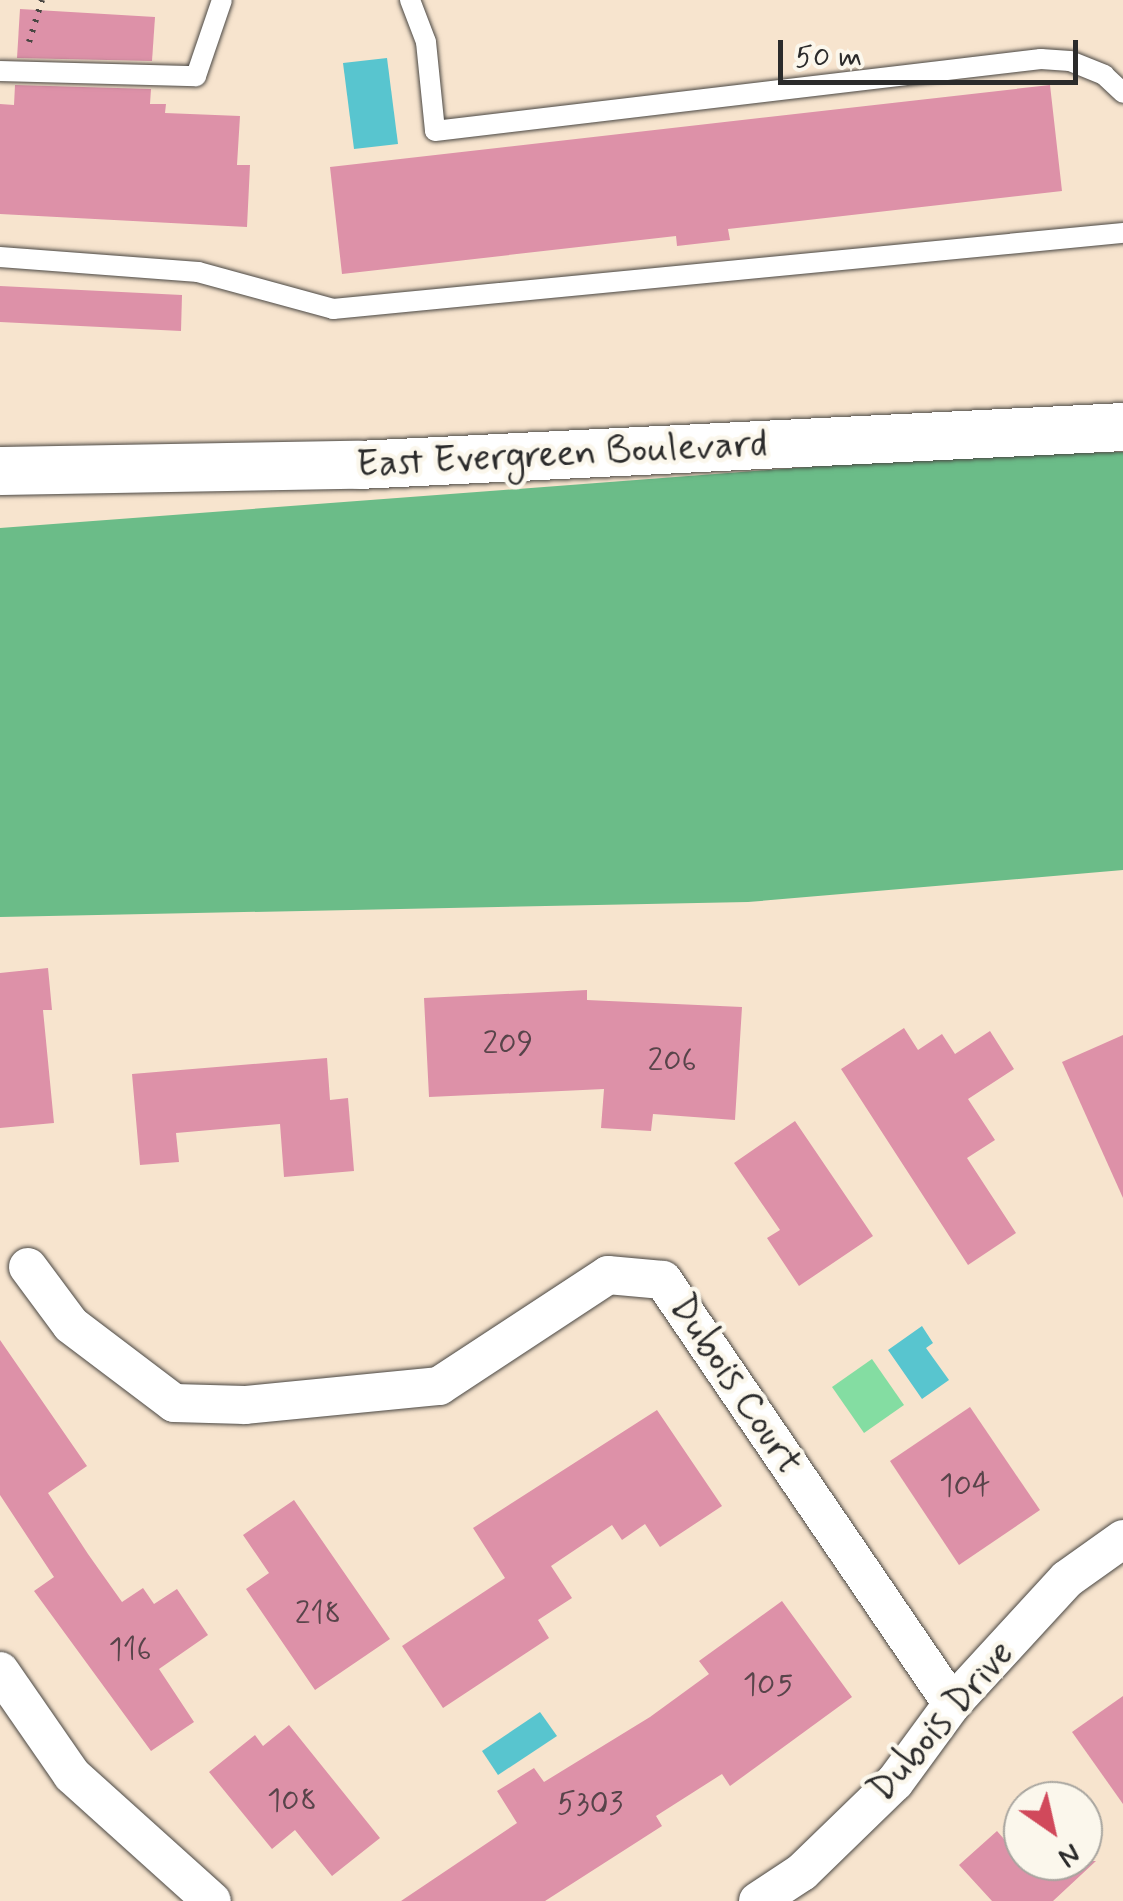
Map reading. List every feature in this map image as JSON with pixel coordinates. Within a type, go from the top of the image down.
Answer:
[{"type":"street","name":"East Evergreen Boulevard","points":[[0,471],[358,465],[1123,427]]},
{"type":"street","name":"Dubois Court","points":[[28,1267],[70,1324],[174,1404],[245,1405],[439,1386],[608,1275],[663,1280],[952,1704]]},
{"type":"street","name":"Dubois Drive","points":[[758,1901],[802,1872],[896,1782],[952,1704],[1067,1579],[1123,1539]]},
{"type":"street","points":[[0,1671],[72,1775],[212,1901]]},
{"type":"lane","points":[[9,72],[196,76],[222,0]]},
{"type":"lane","points":[[410,0],[426,42],[434,131],[1041,60],[1070,62],[1104,75],[1123,93]]},
{"type":"lane","points":[[0,257],[198,272],[333,310],[1123,232]]},
{"type":"path","points":[[9,72],[42,0]]},
{"type":"green space","points":[[1123,452],[1123,870],[748,902],[0,917],[0,528],[980,454]]},
{"type":"green space","points":[[872,1359],[904,1405],[864,1433],[832,1387]]},
{"type":"water","points":[[387,58],[398,144],[354,149],[343,63]]},
{"type":"water","points":[[922,1326],[933,1343],[926,1348],[949,1380],[922,1399],[888,1350]]},
{"type":"water","points":[[540,1712],[557,1736],[498,1775],[482,1751]]},
{"type":"building","points":[[20,9],[155,17],[152,61],[17,58]]},
{"type":"building","points":[[15,85],[151,89],[150,104],[166,104],[165,113],[240,116],[237,165],[250,165],[247,227],[0,214],[0,104],[14,105]]},
{"type":"building","points":[[1050,85],[1062,191],[728,229],[730,240],[677,246],[676,236],[342,274],[330,167]]},
{"type":"building","points":[[0,286],[182,295],[181,331],[0,322]]},
{"type":"building","points":[[48,968],[52,1010],[43,1010],[54,1123],[0,1128],[0,973]]},
{"type":"building","points":[[587,990],[587,1000],[742,1007],[735,1120],[653,1114],[651,1131],[601,1128],[604,1089],[429,1097],[424,998]]},
{"type":"building","points":[[904,1028],[918,1050],[942,1034],[955,1054],[990,1031],[1014,1069],[968,1099],[995,1140],[967,1158],[1016,1233],[968,1265],[841,1069]]},
{"type":"building","points":[[1123,1035],[1123,1198],[1062,1062]]},
{"type":"building","points":[[327,1058],[330,1100],[348,1098],[354,1171],[284,1177],[280,1124],[176,1133],[179,1162],[140,1165],[132,1074]]},
{"type":"building","points":[[795,1121],[873,1236],[799,1286],[767,1238],[780,1230],[734,1163]]},
{"type":"building","points":[[0,1340],[87,1466],[48,1493],[88,1554],[122,1602],[143,1588],[154,1604],[177,1589],[208,1635],[159,1669],[194,1722],[151,1751],[34,1591],[54,1577],[0,1495]]},
{"type":"building","points":[[970,1407],[1040,1510],[959,1565],[890,1461]]},
{"type":"building","points":[[657,1410],[722,1506],[660,1547],[645,1524],[622,1540],[612,1525],[551,1566],[572,1598],[538,1620],[549,1638],[443,1708],[402,1646],[505,1578],[473,1528]]},
{"type":"building","points":[[294,1500],[390,1639],[315,1690],[246,1589],[269,1573],[243,1535]]},
{"type":"building","points":[[782,1601],[852,1697],[730,1786],[722,1774],[656,1816],[662,1826],[545,1901],[401,1901],[517,1823],[497,1791],[534,1768],[544,1782],[650,1717],[709,1674],[699,1661]]},
{"type":"building","points":[[1123,1696],[1123,1804],[1072,1732]]},
{"type":"building","points":[[289,1725],[380,1838],[332,1876],[295,1830],[272,1849],[209,1772],[255,1735],[263,1746]]},
{"type":"building","points":[[997,1831],[1003,1838],[1003,1881],[1074,1881],[1053,1901],[992,1901],[959,1865]]}]
